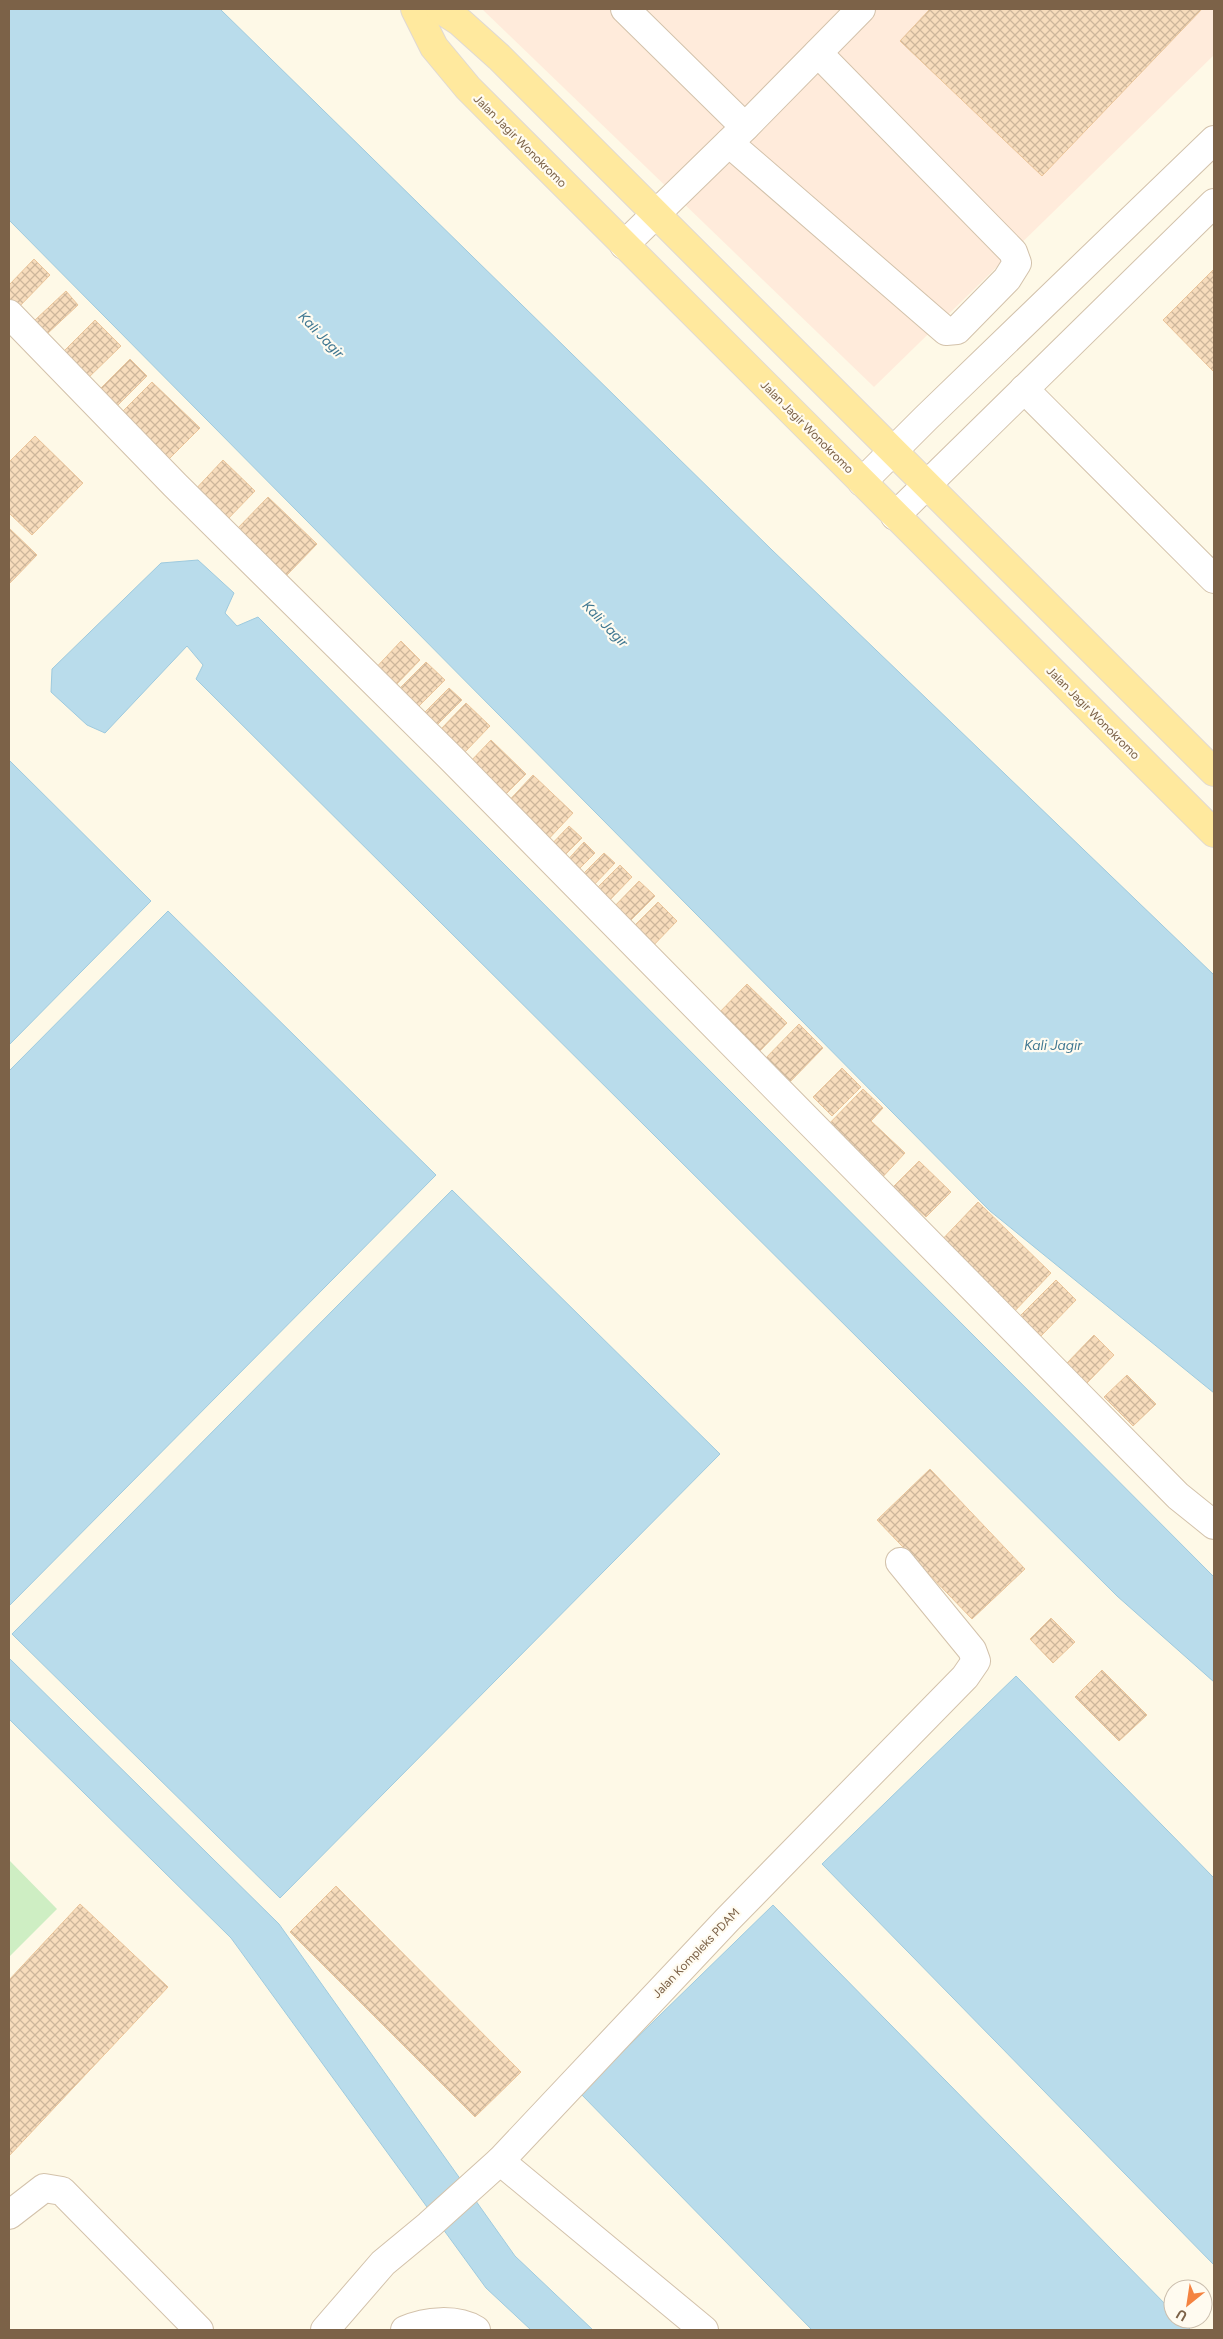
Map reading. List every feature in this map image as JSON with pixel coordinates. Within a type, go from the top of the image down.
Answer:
[{"type":"main road","name":"Jalan Jagir Wonokromo","points":[[414,9],[434,46],[468,88],[1214,833]]},
{"type":"main road","points":[[440,9],[460,22],[499,58],[1214,772]]},
{"type":"street","points":[[625,9],[737,135],[946,332],[957,330],[1008,279],[1017,263],[1013,252],[818,53]]},
{"type":"street","points":[[624,245],[737,135],[861,9]]},
{"type":"street","points":[[862,482],[1214,140]]},
{"type":"street","points":[[895,516],[928,486],[1214,203]]},
{"type":"street","points":[[9,314],[175,485],[460,767],[1171,1489],[1214,1525]]},
{"type":"street","points":[[1024,389],[1214,578]]},
{"type":"street","name":"Jalan Kompleks PDAM","points":[[325,2330],[383,2263],[429,2225],[500,2160],[715,1932],[965,1677],[976,1661],[972,1650],[900,1562]]},
{"type":"street","points":[[500,2160],[704,2330]]},
{"type":"street","points":[[9,2216],[44,2188],[62,2191],[198,2330]]},
{"type":"street","points":[[405,2330],[422,2323],[465,2323],[476,2330]]},
{"type":"shaded area","points":[[482,9],[1214,9],[1214,55],[874,387]]},
{"type":"green space","points":[[9,1860],[57,1909],[9,1957]]},
{"type":"water","name":"Kali Jagir","points":[[9,9],[220,9],[772,550],[1214,975],[1214,1393],[990,1211],[9,220]]},
{"type":"water","points":[[198,560],[234,593],[225,613],[237,626],[258,617],[1214,1577],[1214,1682],[1117,1596],[196,679],[203,665],[187,646],[105,733],[87,725],[51,692],[52,669],[161,563]]},
{"type":"water","points":[[9,760],[151,901],[9,1045]]},
{"type":"water","points":[[168,911],[436,1175],[9,1606],[9,1071]]},
{"type":"water","points":[[452,1190],[720,1454],[280,1898],[12,1634]]},
{"type":"water","points":[[9,1658],[279,1924],[515,2256],[593,2330],[531,2330],[486,2288],[231,1938],[9,1719]]},
{"type":"water","points":[[1016,1676],[1214,1878],[1214,2265],[822,1864]]},
{"type":"water","points":[[773,1905],[1163,2302],[1163,2329],[1191,2330],[812,2330],[580,2093]]},
{"type":"building","points":[[930,9],[1202,9],[1042,176],[900,41]]},
{"type":"building","points":[[34,259],[50,275],[14,312],[9,308],[9,285]]},
{"type":"building","points":[[1214,269],[1214,372],[1163,320]]},
{"type":"building","points":[[66,291],[78,305],[47,334],[34,321]]},
{"type":"building","points":[[95,320],[121,346],[85,381],[60,355]]},
{"type":"building","points":[[130,359],[147,376],[115,408],[98,391]]},
{"type":"building","points":[[152,382],[200,428],[163,465],[116,418]]},
{"type":"building","points":[[35,436],[83,483],[32,535],[9,513],[9,462]]},
{"type":"building","points":[[223,460],[255,491],[223,524],[192,493]]},
{"type":"building","points":[[268,497],[317,544],[285,577],[236,530]]},
{"type":"building","points":[[9,528],[37,555],[9,584]]},
{"type":"building","points":[[401,641],[420,660],[390,691],[371,673]]},
{"type":"building","points":[[426,662],[445,680],[413,712],[394,694]]},
{"type":"building","points":[[449,688],[462,700],[431,731],[418,719]]},
{"type":"building","points":[[466,703],[490,726],[464,753],[440,730]]},
{"type":"building","points":[[491,740],[526,774],[502,798],[468,764]]},
{"type":"building","points":[[533,775],[573,813],[543,845],[503,807]]},
{"type":"building","points":[[569,826],[582,838],[558,862],[546,850]]},
{"type":"building","points":[[584,842],[595,853],[573,875],[563,865]]},
{"type":"building","points":[[604,853],[615,863],[588,891],[577,880]]},
{"type":"building","points":[[620,865],[632,877],[605,905],[592,893]]},
{"type":"building","points":[[639,881],[655,896],[624,927],[609,912]]},
{"type":"building","points":[[658,902],[677,921],[646,953],[626,934]]},
{"type":"building","points":[[747,984],[787,1023],[757,1054],[716,1016]]},
{"type":"building","points":[[799,1024],[823,1048],[785,1087],[760,1064]]},
{"type":"building","points":[[842,1068],[861,1087],[832,1116],[813,1097]]},
{"type":"building","points":[[863,1089],[883,1108],[871,1121],[905,1153],[877,1183],[822,1131]]},
{"type":"building","points":[[919,1161],[951,1192],[926,1217],[893,1187]]},
{"type":"building","points":[[978,1202],[1051,1273],[1009,1317],[936,1246]]},
{"type":"building","points":[[1056,1280],[1076,1300],[1041,1336],[1020,1316]]},
{"type":"building","points":[[1094,1335],[1114,1355],[1087,1383],[1067,1363]]},
{"type":"building","points":[[1127,1375],[1156,1404],[1133,1426],[1104,1397]]},
{"type":"building","points":[[930,1469],[1025,1569],[972,1619],[877,1520]]},
{"type":"building","points":[[1051,1618],[1075,1642],[1053,1663],[1030,1639]]},
{"type":"building","points":[[1102,1670],[1147,1715],[1119,1741],[1075,1697]]},
{"type":"building","points":[[336,1886],[521,2072],[475,2117],[290,1932]]},
{"type":"building","points":[[80,1904],[168,1987],[9,2156],[9,1980]]}]
